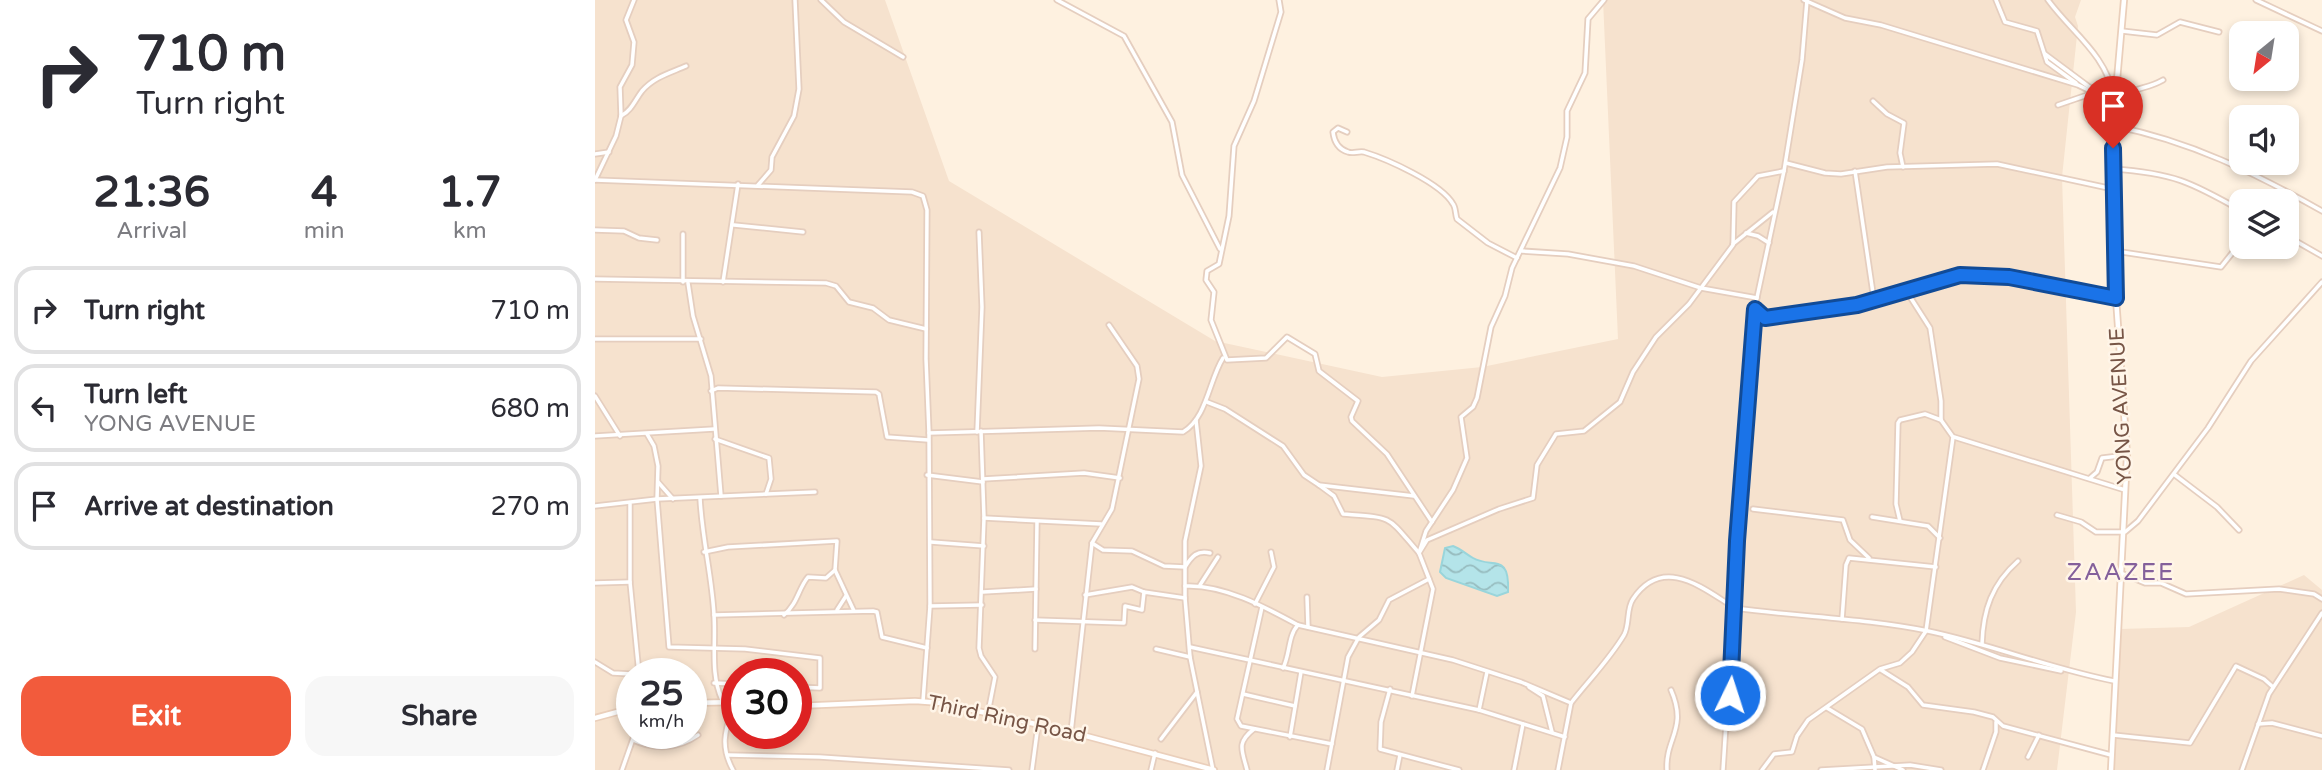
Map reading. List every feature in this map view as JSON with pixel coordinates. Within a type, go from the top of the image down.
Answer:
[{"type":"street","points":[[635,0],[626,20],[635,47],[629,74],[619,87],[621,116],[609,152],[595,180],[912,192],[923,196],[927,210],[927,475],[931,542],[930,606],[923,701]]},
{"type":"street","points":[[758,185],[771,170],[772,157],[794,116],[799,89],[795,0]]},
{"type":"street","points":[[821,0],[844,22],[903,57]]},
{"type":"street","points":[[1057,0],[1124,36],[1172,122],[1182,176],[1221,250]]},
{"type":"street","points":[[929,433],[1099,428],[1183,432],[1207,402],[1211,376],[1223,357],[1224,346],[1211,320],[1214,292],[1206,280],[1207,271],[1219,264],[1229,216],[1234,146],[1254,101],[1281,12],[1279,0]]},
{"type":"street","points":[[1419,553],[1426,531],[1453,490],[1467,458],[1461,417],[1473,407],[1477,398],[1491,327],[1517,258],[1560,168],[1567,137],[1567,111],[1585,78],[1588,19],[1604,0]]},
{"type":"street","points":[[1996,0],[2005,22],[2037,32],[2047,62],[2078,85]]},
{"type":"street","points":[[2048,0],[2098,54],[2109,75],[2115,103]]},
{"type":"street","name":"YONG AVENUE","points":[[2111,770],[2127,455],[2116,298],[2113,169],[2115,103],[2124,0]]},
{"type":"street","points":[[2256,0],[2322,31]]},
{"type":"street","points":[[1723,770],[1755,309],[1784,171],[1802,60],[1806,1],[1845,19],[1881,25],[2096,92]]},
{"type":"street","points":[[2122,31],[2157,35],[2180,22],[2219,32]]},
{"type":"street","points":[[2044,53],[2115,103]]},
{"type":"street","points":[[621,116],[661,75],[686,66]]},
{"type":"street","points":[[2115,103],[2130,90],[2155,85],[2163,80]]},
{"type":"street","points":[[2058,105],[2069,104],[2096,92]]},
{"type":"street","points":[[1873,101],[1887,114],[1904,123],[1900,153],[1903,167]]},
{"type":"street","points":[[2114,126],[2181,142],[2271,182],[2322,211]]},
{"type":"street","points":[[1347,132],[1338,128],[1333,132],[1339,147],[1349,153],[1363,152],[1414,174],[1445,194],[1455,206],[1457,219],[1487,243],[1517,258]]},
{"type":"street","points":[[595,154],[609,152]]},
{"type":"street","points":[[1785,163],[1825,173],[1997,164],[2115,189]]},
{"type":"street","points":[[2113,169],[2158,173],[2202,187],[2229,203]]},
{"type":"street","points":[[1733,244],[1734,202],[1758,176],[1784,171]]},
{"type":"street","points":[[1855,171],[1874,300]]},
{"type":"street","points":[[723,282],[734,225],[738,184]]},
{"type":"street","points":[[1419,553],[1427,540],[1499,509],[1533,498],[1537,465],[1556,434],[1584,431],[1619,402],[1633,372],[1656,337],[1701,288],[1733,244],[1775,210]]},
{"type":"street","points":[[734,225],[803,232]]},
{"type":"street","points":[[595,230],[624,231],[657,240]]},
{"type":"street","points":[[979,232],[982,307],[979,432],[984,518],[979,648],[981,656],[995,677],[988,713]]},
{"type":"street","points":[[1746,233],[1769,243]]},
{"type":"street","points":[[683,234],[685,282],[712,391],[721,496]]},
{"type":"street","points":[[2299,243],[2322,256]]},
{"type":"street","points":[[1521,251],[1568,254],[1634,266],[1701,288],[1757,298]]},
{"type":"street","points":[[2115,251],[2221,267],[2229,258]]},
{"type":"street","points":[[1755,309],[1765,318],[1874,300],[1960,275],[2053,284],[2116,298]]},
{"type":"street","points":[[595,279],[659,278],[685,282],[826,283],[836,286],[849,302],[873,308],[889,320],[926,328]]},
{"type":"street","points":[[2057,514],[2081,522],[2095,532],[2125,532],[2138,521],[2175,474],[2251,361],[2322,282]]},
{"type":"street","points":[[1907,292],[1933,336],[1941,420],[1953,437],[2125,490]]},
{"type":"street","points":[[1071,732],[1092,543],[1112,509],[1139,379],[1137,366],[1109,325]]},
{"type":"street","points":[[1223,357],[1227,360],[1266,358],[1287,337],[1305,346],[1315,355],[1319,371],[1335,386],[1358,401],[1351,417],[1352,421],[1387,454],[1432,522]]},
{"type":"street","points":[[595,340],[701,339]]},
{"type":"street","points":[[712,391],[718,388],[876,392],[880,394],[887,437],[928,440]]},
{"type":"street","points":[[595,396],[620,436]]},
{"type":"street","points":[[1207,402],[1225,409],[1283,446],[1304,475],[1335,496],[1343,514],[1383,517],[1397,523],[1419,553],[1433,589],[1412,696]]},
{"type":"street","points":[[1900,521],[1896,504],[1898,423],[1900,420],[1925,414],[1941,420]]},
{"type":"street","points":[[1195,417],[1201,466],[1185,541],[1185,598],[1190,657],[1213,770]]},
{"type":"street","points":[[595,436],[714,429]]},
{"type":"street","points":[[647,434],[655,453],[667,644],[672,649],[765,650],[820,658],[820,688],[812,688]]},
{"type":"street","points":[[1762,770],[1774,754],[1792,752],[1802,727],[1880,669],[1900,663],[1912,652],[1926,631],[1941,540],[1953,437]]},
{"type":"street","points":[[716,439],[769,458],[771,479],[766,494]]},
{"type":"street","points":[[2090,478],[2097,472],[2102,458],[2127,455]]},
{"type":"street","points":[[927,475],[983,481],[1084,473],[1120,478]]},
{"type":"street","points":[[2175,474],[2179,480],[2217,507],[2239,530]]},
{"type":"street","points":[[2168,483],[2179,480]]},
{"type":"street","points":[[657,481],[673,499]]},
{"type":"street","points":[[1319,485],[1414,496]]},
{"type":"street","points":[[595,506],[657,499],[815,492]]},
{"type":"street","points":[[700,498],[704,552],[714,615],[714,683],[721,698]]},
{"type":"street","points":[[630,504],[630,582],[635,658]]},
{"type":"street","points":[[1753,509],[1843,520],[1850,540],[1870,559]]},
{"type":"street","points":[[1872,517],[1928,526],[1941,540]]},
{"type":"street","points":[[984,518],[1101,524]]},
{"type":"street","points":[[1035,649],[1037,522]]},
{"type":"street","points":[[704,552],[835,540],[835,570],[854,611]]},
{"type":"street","points":[[931,542],[984,546]]},
{"type":"street","points":[[1092,543],[1103,550],[1132,551],[1164,566],[1185,566],[1201,551],[1210,552]]},
{"type":"street","points":[[1255,604],[1274,567],[1272,552]]},
{"type":"street","points":[[1200,585],[1218,557]]},
{"type":"street","points":[[1842,618],[1847,560],[1853,557],[1936,567]]},
{"type":"street","points":[[1982,644],[1983,618],[1989,598],[2006,572],[2018,561]]},
{"type":"street","points":[[784,615],[794,606],[808,578],[826,578],[835,570]]},
{"type":"street","points":[[2121,573],[2145,583],[2161,583],[2186,594],[2279,589],[2310,593],[2322,599]]},
{"type":"street","points":[[1558,770],[1571,703],[1597,674],[1624,634],[1632,601],[1651,583],[1682,577],[1716,593],[1735,608],[1794,617],[1842,618],[1926,631],[1982,644],[2067,672]]},
{"type":"street","points":[[1327,770],[1348,657],[1359,637],[1379,620],[1395,595],[1429,579]]},
{"type":"street","points":[[595,583],[630,582]]},
{"type":"street","points":[[1185,586],[1200,585],[1255,604],[1298,625],[1422,652],[1521,682],[1571,703]]},
{"type":"street","points":[[1086,595],[1132,587],[1144,592],[1185,598]]},
{"type":"street","points":[[983,592],[1036,589]]},
{"type":"street","points":[[1035,620],[1084,624],[1124,623],[1125,606],[1142,610],[1144,592]]},
{"type":"street","points":[[835,611],[842,607],[847,595]]},
{"type":"street","points":[[1307,597],[1308,627]]},
{"type":"street","points":[[930,606],[982,605]]},
{"type":"street","points":[[1262,607],[1248,660],[1237,719],[1241,726],[1332,744]]},
{"type":"street","points":[[714,615],[877,612],[883,637],[927,648]]},
{"type":"street","points":[[2242,770],[2262,710],[2273,687],[2322,613]]},
{"type":"street","points":[[1283,668],[1293,630],[1298,625]]},
{"type":"street","points":[[1940,634],[2000,658],[2115,681]]},
{"type":"street","points":[[1190,647],[1479,710],[1565,737]]},
{"type":"street","points":[[1156,649],[1190,657]]},
{"type":"street","points":[[595,662],[616,673]]},
{"type":"street","points":[[2113,735],[2190,743],[2236,666],[2264,679],[2273,687]]},
{"type":"street","points":[[1880,669],[1908,687],[1923,705],[1960,708],[1993,717],[2003,726],[2111,755]]},
{"type":"street","points":[[1290,737],[1301,671]]},
{"type":"street","points":[[1479,710],[1487,672]]},
{"type":"street","points":[[1521,682],[1543,696],[1552,732]]},
{"type":"street","points":[[714,683],[721,683]]},
{"type":"street","points":[[1390,690],[1380,749],[1459,770]]},
{"type":"street","points":[[1667,770],[1671,744],[1677,732],[1676,701],[1671,690]]},
{"type":"street","points":[[1161,739],[1197,692]]},
{"type":"street","points":[[1243,694],[1295,706]]},
{"type":"street","name":"Third Ring Road","points":[[812,705],[923,701],[1071,732],[1213,770]]},
{"type":"street","points":[[1827,708],[1862,729],[1874,757],[1875,768]]},
{"type":"street","points":[[2262,710],[2272,723]]},
{"type":"street","points":[[596,717],[616,712]]},
{"type":"street","points":[[1983,770],[1996,732],[1996,721]]},
{"type":"street","points":[[1514,770],[1523,723]]},
{"type":"street","points":[[2258,724],[2272,723],[2322,736]]},
{"type":"street","points":[[1031,770],[1038,725]]},
{"type":"street","points":[[1247,770],[1239,750],[1242,738],[1254,729]]},
{"type":"street","points":[[2028,757],[2039,735]]},
{"type":"street","points":[[622,770],[630,749]]},
{"type":"street","points":[[724,749],[733,770]]},
{"type":"street","points":[[1151,770],[1155,753]]},
{"type":"street","points":[[728,755],[1009,770]]},
{"type":"street","points":[[1397,770],[1400,755]]},
{"type":"street","points":[[1874,757],[1903,770]]},
{"type":"street","points":[[1821,770],[1898,766],[1941,770]]},
{"type":"shaded area","points":[[595,0],[885,0],[949,181],[1215,341],[1382,377],[1482,367],[1618,339],[1603,0],[2081,0],[2075,17],[2078,26],[2062,177],[2076,612],[2057,770],[595,770]]},
{"type":"shaded area","points":[[2304,575],[2322,590],[2322,770],[2114,770],[2120,629],[2189,627]]},
{"type":"water","points":[[1453,546],[1480,561],[1503,567],[1508,580],[1508,592],[1497,596],[1446,578],[1440,572],[1445,548]]},
{"type":"district","name":"ZAAZEE","points":[[2121,572]]},
{"type":"route","points":[[1730,695],[1737,541],[1755,309],[1765,318],[1797,315],[1857,305],[1960,275],[2009,277],[2116,298],[2113,148]]}]
